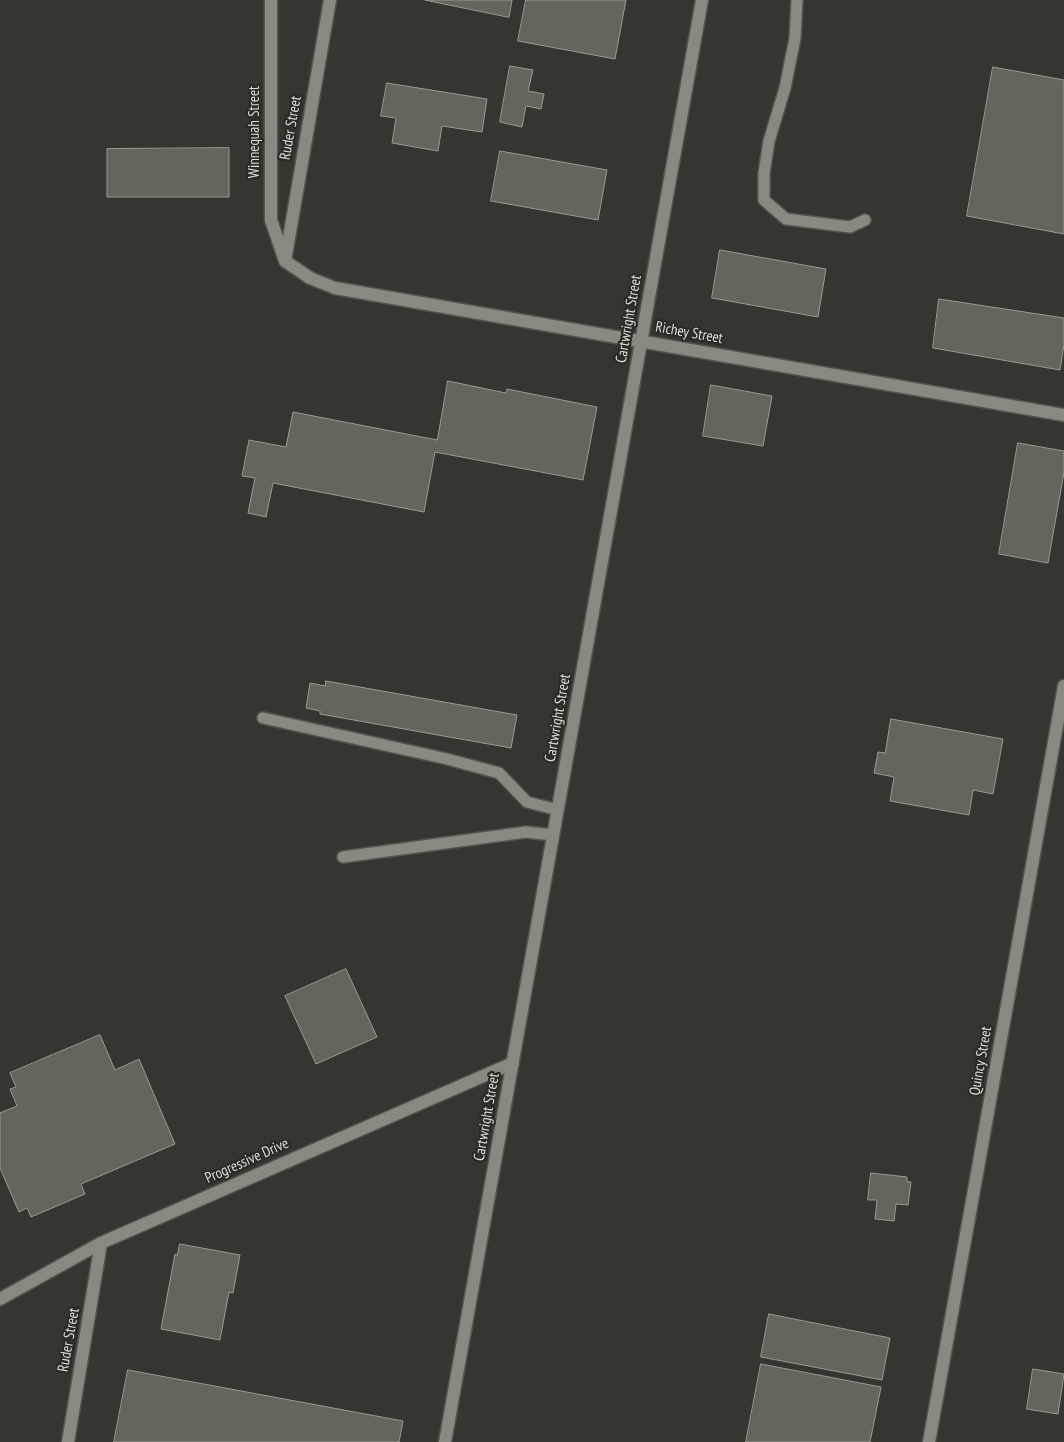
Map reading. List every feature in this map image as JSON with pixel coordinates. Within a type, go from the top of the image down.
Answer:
[{"type":"street","name":"Winnequah Street","points":[[271,0],[271,220],[285,261]]},
{"type":"street","name":"Ruder Street","points":[[285,261],[330,0]]},
{"type":"street","name":"Cartwright Street","points":[[445,1442],[702,0]]},
{"type":"street","name":"Richey Street","points":[[285,261],[310,278],[335,288],[1064,415]]},
{"type":"street","name":"Quincy Street","points":[[929,1442],[1064,686]]},
{"type":"street","name":"Progressive Drive","points":[[0,1299],[101,1243],[513,1063]]},
{"type":"street","name":"Ruder Street","points":[[68,1442],[101,1243]]},
{"type":"lane","points":[[798,0],[795,38],[785,88],[769,141],[764,173],[764,200],[786,219],[850,227],[865,220]]},
{"type":"lane","points":[[263,718],[447,759],[498,774],[527,802],[558,810]]},
{"type":"lane","points":[[343,857],[526,832],[553,835]]},
{"type":"building","points":[[425,0],[512,0],[509,17]]},
{"type":"building","points":[[526,0],[626,0],[615,59],[518,41]]},
{"type":"building","points":[[510,66],[533,70],[528,91],[544,94],[541,109],[526,106],[522,127],[500,122]]},
{"type":"building","points":[[993,67],[1064,80],[1064,234],[967,216]]},
{"type":"building","points":[[387,83],[487,99],[482,132],[442,126],[438,151],[392,143],[396,118],[381,116]]},
{"type":"building","points":[[229,148],[229,197],[107,197],[107,149]]},
{"type":"building","points":[[500,151],[607,170],[598,220],[491,201]]},
{"type":"building","points":[[720,250],[826,269],[818,317],[712,298]]},
{"type":"building","points":[[939,299],[1064,318],[1064,345],[1060,370],[933,348]]},
{"type":"building","points":[[448,381],[506,393],[507,389],[597,407],[583,480],[435,452],[424,512],[273,483],[266,517],[248,513],[255,478],[242,476],[249,440],[286,447],[293,412],[437,440]]},
{"type":"building","points":[[711,385],[772,396],[763,446],[703,436]]},
{"type":"building","points":[[1018,443],[1064,451],[1064,472],[1048,563],[999,554]]},
{"type":"building","points":[[326,681],[517,715],[511,748],[320,714],[320,711],[306,708],[310,683],[325,686]]},
{"type":"building","points":[[891,719],[1003,739],[993,794],[973,790],[969,815],[890,801],[894,777],[874,773],[878,752],[885,753]]},
{"type":"building","points":[[346,969],[377,1037],[316,1064],[285,996]]},
{"type":"building","points":[[100,1035],[115,1070],[139,1059],[175,1144],[81,1184],[85,1194],[31,1217],[27,1208],[19,1212],[0,1168],[0,1113],[17,1106],[10,1089],[16,1087],[10,1073]]},
{"type":"building","points":[[871,1173],[907,1177],[907,1182],[911,1182],[908,1205],[896,1204],[894,1221],[875,1219],[877,1200],[868,1200]]},
{"type":"building","points":[[180,1244],[240,1255],[233,1293],[229,1292],[220,1340],[161,1329],[175,1254],[177,1255]]},
{"type":"building","points":[[769,1314],[890,1338],[882,1380],[761,1357]]},
{"type":"building","points":[[761,1364],[881,1387],[870,1442],[746,1442]]},
{"type":"building","points":[[1033,1369],[1064,1374],[1058,1414],[1027,1409]]},
{"type":"building","points":[[128,1370],[403,1421],[399,1442],[114,1442]]}]
